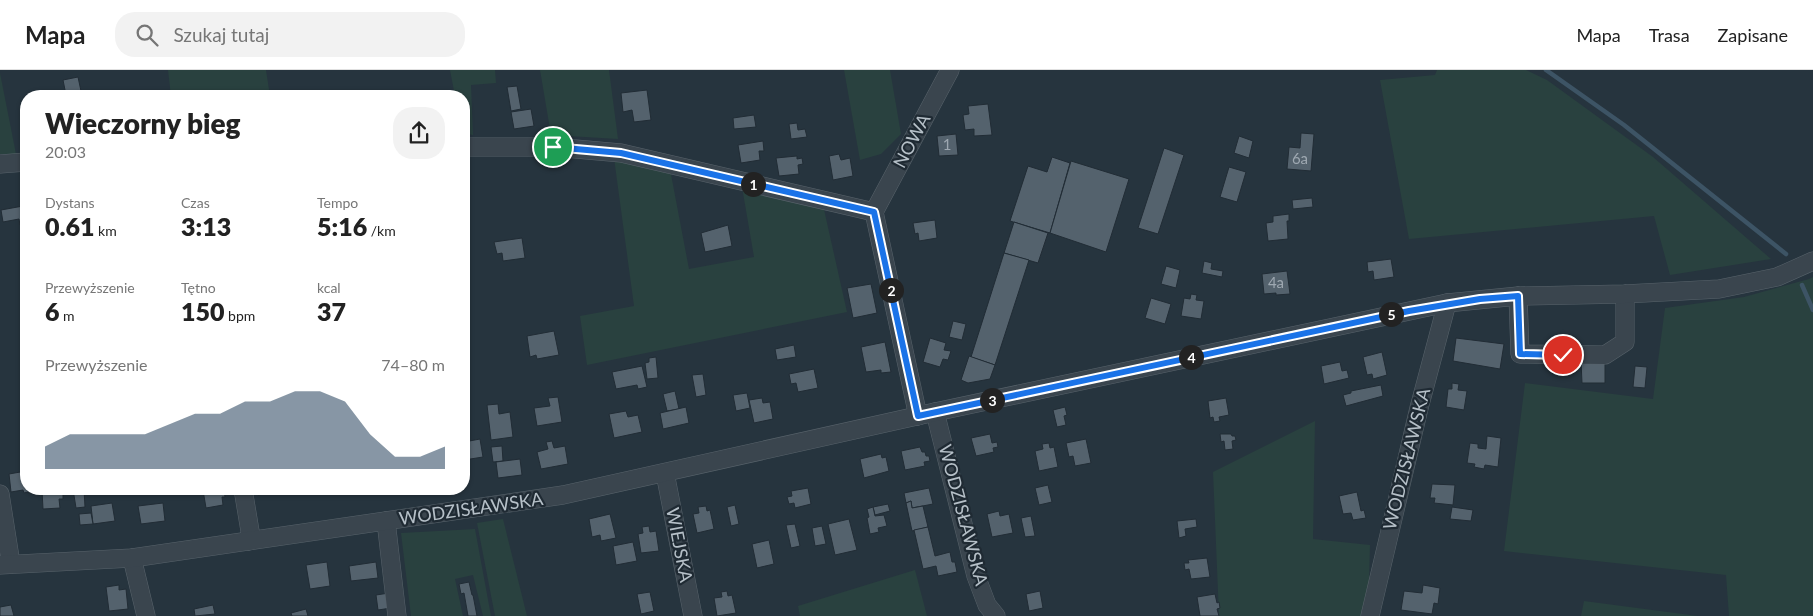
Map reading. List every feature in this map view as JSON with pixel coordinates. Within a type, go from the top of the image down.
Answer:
[{"type":"street","name":"NOWA","points":[[874,212],[950,70]]},
{"type":"street","points":[[470,147],[553,147],[621,153],[874,212],[927,414]]},
{"type":"street","points":[[0,164],[20,162]]},
{"type":"street","name":"WODZISŁAWSKA","points":[[5,564],[132,558],[563,495],[927,414],[1448,303],[1518,296],[1625,294],[1718,289],[1777,277],[1813,261]]},
{"type":"street","points":[[1518,296],[1520,354],[1606,355],[1625,342],[1625,294]]},
{"type":"street","name":"WODZISŁAWSKA","points":[[1370,616],[1419,408],[1448,303]]},
{"type":"street","name":"WODZISŁAWSKA","points":[[927,414],[976,576],[988,605],[996,616]]},
{"type":"street","name":"WIEJSKA","points":[[665,473],[693,616]]},
{"type":"street","points":[[0,494],[5,564]]},
{"type":"street","points":[[244,495],[250,531],[249,542]]},
{"type":"street","points":[[386,521],[397,616]]},
{"type":"street","points":[[132,558],[146,616]]},
{"type":"green space","points":[[168,70],[266,70],[269,90],[170,90]]},
{"type":"green space","points":[[450,70],[495,70],[496,83],[471,85],[473,135],[470,134],[470,90],[454,90]]},
{"type":"green space","points":[[540,70],[609,70],[618,139],[551,135]]},
{"type":"green space","points":[[844,70],[890,70],[901,134],[881,154],[860,160]]},
{"type":"green space","points":[[1437,70],[1526,70],[1547,80],[1653,157],[1771,259],[1670,275],[1654,216],[1409,239],[1380,80],[1435,75]]},
{"type":"green space","points":[[0,73],[16,154],[0,154]]},
{"type":"green space","points":[[614,158],[670,169],[689,269],[754,257],[742,187],[823,205],[847,312],[587,365],[580,316],[634,306]]},
{"type":"green space","points":[[1813,277],[1813,616],[1729,616],[1726,575],[1504,551],[1525,383],[1653,399],[1665,308],[1744,297]]},
{"type":"green space","points":[[1315,421],[1313,539],[1370,545],[1368,616],[1219,616],[1213,472]]},
{"type":"green space","points":[[503,519],[527,616],[495,616],[477,523]]},
{"type":"green space","points":[[475,529],[491,616],[483,616],[473,575],[455,579],[463,616],[411,616],[401,533]]},
{"type":"green space","points":[[915,570],[927,616],[800,616],[798,606]]},
{"type":"green space","points":[[1584,601],[1698,616],[1581,616]]},
{"type":"building","points":[[78,77],[81,90],[65,90],[63,80]]},
{"type":"building","points":[[517,86],[521,109],[511,111],[507,87]]},
{"type":"building","points":[[647,90],[651,120],[634,122],[632,110],[623,112],[621,93]]},
{"type":"building","points":[[988,104],[992,135],[974,136],[974,129],[965,130],[963,115],[969,114],[968,106]]},
{"type":"building","points":[[531,109],[534,126],[514,129],[511,112]]},
{"type":"building","points":[[754,115],[756,127],[734,129],[733,118]]},
{"type":"building","points":[[797,123],[798,130],[805,129],[807,137],[791,139],[789,124]]},
{"type":"building","points":[[1301,133],[1314,134],[1311,171],[1287,169],[1289,147],[1300,148]]},
{"type":"building","points":[[956,134],[958,155],[939,156],[937,136]]},
{"type":"building","points":[[1239,136],[1253,141],[1249,158],[1234,153]]},
{"type":"building","points":[[763,141],[764,151],[759,151],[760,160],[741,163],[738,145]]},
{"type":"building","points":[[1164,148],[1184,155],[1158,234],[1138,228]]},
{"type":"building","points":[[839,154],[841,160],[850,158],[853,176],[833,180],[829,156]]},
{"type":"building","points":[[797,156],[797,159],[802,158],[803,164],[798,165],[799,174],[779,176],[776,158]]},
{"type":"building","points":[[1052,157],[1070,163],[1050,233],[1010,221],[1028,166],[1047,172]]},
{"type":"building","points":[[1071,161],[1129,179],[1106,252],[1050,233]]},
{"type":"building","points":[[1229,167],[1246,172],[1237,202],[1220,197]]},
{"type":"building","points":[[1312,198],[1313,207],[1293,209],[1292,200]]},
{"type":"building","points":[[20,207],[20,225],[19,219],[3,222],[1,210]]},
{"type":"building","points":[[1289,214],[1289,221],[1287,221],[1288,239],[1268,241],[1266,223],[1273,222],[1273,216]]},
{"type":"building","points":[[935,220],[937,238],[919,241],[918,233],[915,234],[913,223]]},
{"type":"building","points":[[1014,222],[1048,233],[1038,263],[1004,253]]},
{"type":"building","points":[[728,225],[732,246],[705,252],[701,233]]},
{"type":"building","points":[[522,238],[525,258],[503,261],[502,253],[497,254],[494,242]]},
{"type":"building","points":[[1004,253],[1029,260],[995,365],[971,357]]},
{"type":"building","points":[[1391,259],[1394,277],[1374,280],[1373,271],[1368,272],[1367,262]]},
{"type":"building","points":[[1204,261],[1212,263],[1211,269],[1223,271],[1222,277],[1202,273]]},
{"type":"building","points":[[1166,266],[1180,270],[1176,288],[1161,284]]},
{"type":"building","points":[[1287,271],[1290,294],[1264,294],[1262,274]]},
{"type":"building","points":[[871,284],[877,313],[853,318],[847,288]]},
{"type":"building","points":[[1191,294],[1197,295],[1196,300],[1204,301],[1201,319],[1181,316],[1184,298],[1190,299]]},
{"type":"building","points":[[1151,298],[1171,304],[1165,324],[1145,318]]},
{"type":"building","points":[[953,321],[966,324],[962,340],[949,337]]},
{"type":"building","points":[[554,331],[559,355],[537,359],[536,355],[530,357],[527,336]]},
{"type":"building","points":[[930,338],[946,343],[944,350],[951,351],[948,360],[943,359],[940,367],[923,362]]},
{"type":"building","points":[[1456,338],[1504,344],[1500,369],[1453,361]]},
{"type":"building","points":[[885,342],[891,372],[881,373],[881,370],[866,372],[861,347]]},
{"type":"building","points":[[794,345],[796,357],[777,360],[775,349]]},
{"type":"building","points":[[1382,352],[1387,375],[1373,379],[1372,374],[1367,375],[1363,357]]},
{"type":"building","points":[[969,356],[995,365],[990,379],[968,383],[961,380]]},
{"type":"building","points":[[656,357],[658,378],[647,379],[645,363],[649,362],[649,358]]},
{"type":"building","points":[[1581,361],[1605,361],[1605,383],[1582,383]]},
{"type":"building","points":[[1340,362],[1342,371],[1347,370],[1349,378],[1324,384],[1321,366]]},
{"type":"building","points":[[642,366],[647,387],[638,389],[637,385],[616,389],[612,372]]},
{"type":"building","points":[[1635,366],[1647,367],[1645,388],[1633,387]]},
{"type":"building","points":[[814,369],[818,388],[798,392],[796,383],[791,384],[789,374]]},
{"type":"building","points":[[703,374],[706,395],[696,397],[692,375]]},
{"type":"building","points":[[1452,383],[1459,384],[1458,390],[1467,391],[1464,410],[1446,407],[1448,389],[1452,389]]},
{"type":"building","points":[[1381,385],[1383,396],[1346,406],[1343,395],[1351,393],[1351,391]]},
{"type":"building","points":[[675,391],[679,409],[667,411],[663,394]]},
{"type":"building","points":[[747,393],[750,408],[736,411],[733,395]]},
{"type":"building","points":[[558,397],[562,422],[537,426],[534,408],[550,406],[548,398]]},
{"type":"building","points":[[762,398],[763,403],[770,402],[773,419],[754,423],[749,400]]},
{"type":"building","points":[[1226,398],[1229,415],[1219,417],[1220,421],[1214,422],[1213,417],[1210,418],[1208,401]]},
{"type":"building","points":[[498,404],[499,414],[510,412],[513,437],[491,440],[487,405]]},
{"type":"building","points":[[686,407],[689,423],[663,429],[660,413]]},
{"type":"building","points":[[1065,407],[1067,415],[1064,416],[1066,425],[1057,427],[1053,410]]},
{"type":"building","points":[[626,411],[628,417],[638,415],[642,432],[614,438],[609,414]]},
{"type":"building","points":[[990,434],[992,443],[997,442],[998,447],[993,448],[994,452],[976,456],[971,438]]},
{"type":"building","points":[[1220,434],[1235,436],[1236,440],[1232,441],[1233,449],[1225,450],[1224,441],[1221,442]]},
{"type":"building","points":[[1487,436],[1501,438],[1498,467],[1485,465],[1484,469],[1474,467],[1475,464],[1467,463],[1470,443],[1478,444],[1478,448],[1486,449]]},
{"type":"building","points":[[480,439],[483,457],[470,459],[470,441]]},
{"type":"building","points":[[1086,439],[1091,463],[1075,466],[1073,456],[1069,457],[1066,443]]},
{"type":"building","points":[[552,441],[554,448],[565,446],[568,464],[541,469],[537,452],[548,449],[546,442]]},
{"type":"building","points":[[1049,443],[1050,448],[1054,447],[1058,467],[1039,471],[1035,451],[1043,449],[1042,444]]},
{"type":"building","points":[[502,446],[503,461],[493,462],[491,447]]},
{"type":"building","points":[[920,447],[926,456],[929,456],[930,461],[924,462],[925,466],[905,470],[901,451]]},
{"type":"building","points":[[881,454],[882,458],[886,457],[889,471],[864,478],[860,459]]},
{"type":"building","points":[[520,459],[522,475],[498,478],[496,462]]},
{"type":"building","points":[[20,472],[20,490],[11,492],[9,474]]},
{"type":"building","points":[[1432,484],[1455,485],[1453,505],[1434,503],[1435,498],[1430,498]]},
{"type":"building","points":[[1048,485],[1052,502],[1039,505],[1035,488]]},
{"type":"building","points":[[808,488],[811,504],[795,508],[794,503],[789,504],[787,497],[792,496],[791,491]]},
{"type":"building","points":[[929,488],[933,504],[912,508],[911,501],[906,503],[904,493]]},
{"type":"building","points":[[1357,492],[1361,511],[1364,510],[1366,518],[1353,520],[1351,513],[1343,514],[1339,496]]},
{"type":"building","points":[[42,495],[63,495],[63,499],[59,499],[60,508],[43,509]]},
{"type":"building","points":[[74,495],[84,495],[85,507],[76,508]]},
{"type":"building","points":[[204,495],[225,495],[225,497],[222,497],[223,505],[206,508]]},
{"type":"building","points":[[911,501],[912,508],[923,506],[928,527],[912,531],[906,503]]},
{"type":"building","points":[[112,503],[115,521],[93,524],[91,506]]},
{"type":"building","points":[[163,503],[165,521],[141,524],[138,506]]},
{"type":"building","points":[[888,504],[890,511],[875,515],[873,507]]},
{"type":"building","points":[[735,505],[739,524],[731,526],[727,507]]},
{"type":"building","points":[[706,506],[707,511],[710,510],[714,529],[697,533],[693,514],[699,513],[698,507]]},
{"type":"building","points":[[873,507],[875,516],[884,515],[887,526],[878,528],[879,532],[870,534],[867,509]]},
{"type":"building","points":[[1452,507],[1473,510],[1471,521],[1450,519]]},
{"type":"building","points":[[999,511],[1000,516],[1009,514],[1013,533],[992,537],[987,514]]},
{"type":"building","points":[[91,513],[93,524],[80,525],[79,514]]},
{"type":"building","points":[[610,514],[616,538],[601,541],[600,535],[592,537],[589,519]]},
{"type":"building","points":[[1031,516],[1035,536],[1025,537],[1021,518]]},
{"type":"building","points":[[849,519],[857,550],[835,555],[828,524]]},
{"type":"building","points":[[1196,519],[1197,527],[1185,529],[1186,536],[1179,538],[1177,521]]},
{"type":"building","points":[[795,524],[800,546],[791,548],[786,525]]},
{"type":"building","points":[[649,526],[650,532],[656,531],[659,551],[641,553],[638,534],[643,533],[642,527]]},
{"type":"building","points":[[822,526],[826,544],[815,546],[812,528]]},
{"type":"building","points":[[928,527],[935,556],[950,552],[957,572],[938,576],[936,566],[923,569],[914,530]]},
{"type":"building","points":[[769,540],[774,564],[757,568],[752,544]]},
{"type":"building","points":[[633,542],[637,561],[616,565],[613,546]]},
{"type":"building","points":[[1207,558],[1210,577],[1191,579],[1189,569],[1185,570],[1184,563],[1189,563],[1188,560]]},
{"type":"building","points":[[327,562],[330,586],[310,589],[306,565]]},
{"type":"building","points":[[376,562],[378,578],[351,581],[349,566]]},
{"type":"building","points":[[469,582],[477,616],[468,616],[464,593],[461,594],[459,584]]},
{"type":"building","points":[[119,585],[119,590],[126,589],[128,609],[109,611],[106,587]]},
{"type":"building","points":[[1423,585],[1440,588],[1438,604],[1434,603],[1432,614],[1401,610],[1404,591],[1422,593]]},
{"type":"building","points":[[727,591],[728,596],[732,595],[736,613],[717,616],[714,598],[722,597],[721,592]]},
{"type":"building","points":[[1040,591],[1043,608],[1029,611],[1026,594]]},
{"type":"building","points":[[650,592],[654,611],[641,614],[637,594]]},
{"type":"building","points":[[389,593],[391,608],[378,610],[376,595]]},
{"type":"building","points":[[1215,594],[1217,603],[1219,602],[1220,608],[1217,609],[1219,616],[1200,616],[1197,597]]},
{"type":"building","points":[[11,605],[14,616],[0,616],[0,607]]},
{"type":"building","points":[[213,605],[215,614],[195,616],[194,609]]},
{"type":"building","points":[[306,609],[308,616],[292,616],[291,613]]},
{"type":"waterway","points":[[1546,70],[1624,125],[1786,254]]},
{"type":"waterway","points":[[1802,285],[1813,310]]},
{"type":"route","points":[[553,147],[621,153],[874,212],[918,416],[1409,311],[1480,299],[1518,296],[1520,354],[1563,355]]}]
